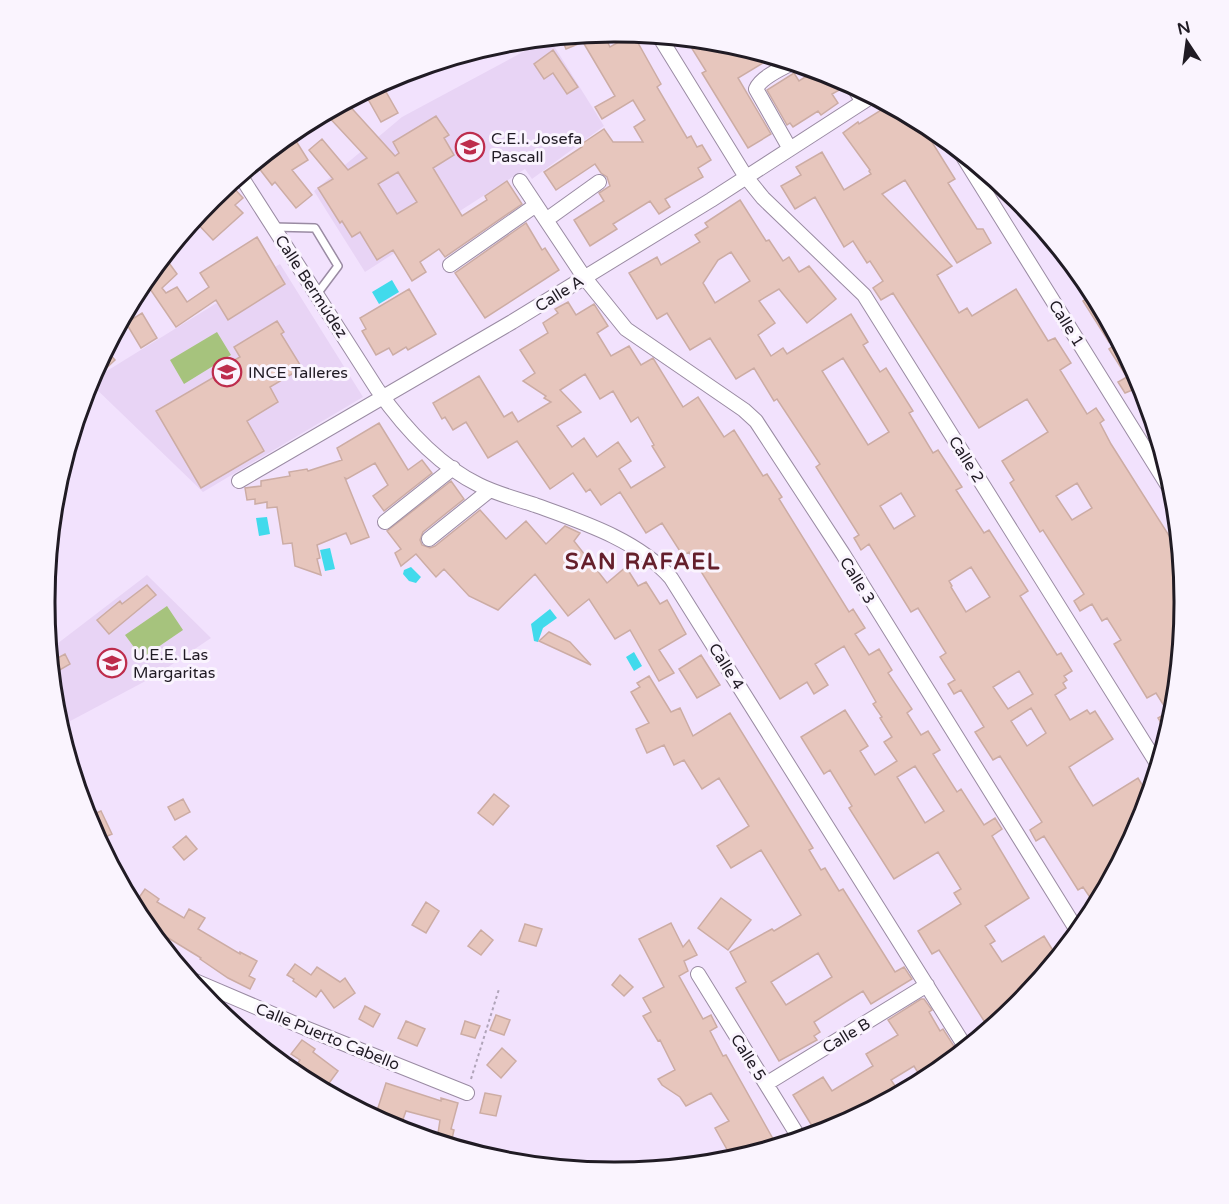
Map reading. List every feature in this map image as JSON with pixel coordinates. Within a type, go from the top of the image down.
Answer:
[{"type":"street","name":"Calle 2","points":[[664,44],[746,177],[763,198],[855,286],[869,303],[1152,756]]},
{"type":"street","points":[[783,68],[764,80],[756,90],[790,148]]},
{"type":"street","name":"Calle A","points":[[239,481],[585,278],[864,101]]},
{"type":"street","name":"Calle 1","points":[[973,172],[1158,469]]},
{"type":"street","name":"Calle 3","points":[[520,181],[585,278],[626,329],[744,410],[756,421],[843,554],[1073,923]]},
{"type":"street","name":"Calle Bermúdez","points":[[244,182],[383,397]]},
{"type":"street","points":[[546,220],[599,182]]},
{"type":"street","points":[[450,265],[536,205]]},
{"type":"street","name":"Calle 4","points":[[383,397],[402,421],[429,448],[467,478],[490,490],[617,539],[650,558],[664,570],[693,612],[961,1041]]},
{"type":"street","points":[[385,522],[453,468]]},
{"type":"street","points":[[429,539],[490,490]]},
{"type":"street","name":"Calle 5","points":[[698,974],[796,1132]]},
{"type":"street","name":"Calle B","points":[[766,1084],[927,986]]},
{"type":"street","name":"Calle Puerto Cabello","points":[[208,987],[467,1093]]},
{"type":"lane","points":[[273,227],[315,228],[338,266],[316,294]]},
{"type":"path","points":[[467,1093],[499,989]]},
{"type":"shaded area","name":"C.E.I. Josefa Pascall","points":[[554,46],[604,126],[532,179],[525,169],[365,272],[314,191],[402,117],[528,49]]},
{"type":"shaded area","name":"INCE Talleres","points":[[280,264],[363,397],[203,492],[97,389],[104,373]]},
{"type":"shaded area","name":"U.E.E. Las Margaritas","points":[[147,575],[211,638],[155,676],[68,722],[59,675],[56,644]]},
{"type":"green space","points":[[217,332],[231,355],[184,384],[170,360]]},
{"type":"green space","points":[[167,606],[183,630],[142,658],[125,635]]},
{"type":"water","points":[[392,280],[399,292],[379,304],[372,292]]},
{"type":"water","points":[[267,517],[270,534],[259,536],[256,518]]},
{"type":"water","points":[[330,548],[335,569],[325,571],[320,550]]},
{"type":"water","points":[[411,567],[421,577],[416,583],[409,581],[403,574],[404,570]]},
{"type":"water","points":[[550,609],[557,618],[543,628],[538,642],[534,641],[531,624]]},
{"type":"water","points":[[634,652],[642,666],[634,671],[626,657]]},
{"type":"building","points":[[608,42],[610,47],[619,42],[638,43],[661,84],[657,87],[687,138],[691,136],[697,147],[702,145],[711,160],[698,168],[703,177],[665,199],[670,207],[659,214],[650,201],[613,224],[617,229],[590,246],[574,220],[604,201],[599,193],[610,186],[607,177],[595,164],[556,190],[544,172],[582,147],[580,145],[604,129],[613,142],[643,142],[634,127],[645,120],[633,100],[602,119],[595,107],[615,96],[584,43]]},
{"type":"building","points":[[581,43],[566,49],[564,44]]},
{"type":"building","points":[[691,48],[764,62],[738,78],[771,134],[748,148],[702,73],[706,71]]},
{"type":"building","points":[[553,50],[578,87],[567,94],[553,73],[544,79],[534,64]]},
{"type":"building","points":[[794,73],[799,81],[806,76],[840,90],[832,94],[838,103],[821,115],[818,111],[793,127],[790,123],[787,125],[767,90]]},
{"type":"building","points":[[386,91],[398,113],[381,122],[368,99]]},
{"type":"building","points":[[352,108],[395,156],[399,153],[393,142],[436,116],[449,135],[444,138],[454,155],[433,168],[462,216],[487,200],[485,196],[507,181],[522,204],[445,257],[439,249],[420,262],[426,272],[412,281],[393,250],[377,260],[360,232],[352,237],[342,221],[340,223],[318,188],[333,179],[309,150],[322,139],[348,170],[367,158],[331,119]],"holes":[[[398,172],[417,202],[397,214],[378,184]]]},
{"type":"building","points":[[881,110],[930,139],[955,179],[948,183],[977,229],[983,229],[991,243],[957,263],[905,180],[882,194],[952,266],[937,275],[959,313],[967,308],[972,316],[1016,289],[1048,341],[1055,338],[1071,363],[1060,370],[1087,414],[1096,408],[1104,420],[1100,423],[1111,444],[1171,538],[1174,602],[1173,639],[1165,707],[1156,693],[1147,698],[1114,644],[1121,640],[1107,618],[1102,621],[1092,604],[1080,611],[1074,601],[1084,594],[1043,530],[1040,532],[1010,483],[1014,480],[1002,461],[1048,432],[1027,399],[979,428],[893,293],[881,300],[873,288],[883,281],[870,261],[867,263],[853,241],[844,247],[815,197],[795,209],[781,186],[801,175],[796,167],[822,152],[844,190],[871,174],[843,133],[858,122],[859,124]],"holes":[[[1077,483],[1092,508],[1072,520],[1056,496]]]},
{"type":"building","points":[[296,141],[308,160],[292,170],[312,195],[296,208],[275,182],[272,185],[260,169]]},
{"type":"building","points":[[236,190],[243,198],[235,205],[243,213],[213,240],[200,226]]},
{"type":"building","points":[[740,200],[766,241],[769,240],[783,261],[789,257],[799,272],[809,266],[836,299],[807,323],[779,289],[759,301],[775,323],[758,335],[771,356],[783,348],[787,354],[851,314],[868,342],[863,345],[880,372],[886,368],[913,411],[909,413],[933,453],[938,450],[962,487],[956,490],[984,533],[989,530],[1028,591],[1020,596],[1057,655],[1061,653],[1072,671],[1064,676],[1067,680],[1063,683],[1066,688],[1055,695],[1070,720],[1087,710],[1090,714],[1095,711],[1113,739],[1069,767],[1076,779],[1093,806],[1138,778],[1143,787],[1117,850],[1090,897],[1083,887],[1078,890],[1044,836],[1036,841],[1030,830],[1042,822],[1000,756],[993,760],[975,732],[984,727],[961,690],[954,694],[948,684],[955,680],[940,657],[946,653],[918,608],[911,612],[869,544],[861,550],[854,538],[859,535],[816,467],[820,464],[777,399],[774,401],[754,368],[736,379],[710,338],[690,350],[667,313],[657,319],[629,273],[657,257],[661,265],[700,242],[695,235],[708,227],[705,223]],"holes":[[[731,252],[750,281],[715,303],[703,283],[718,260]],[[843,358],[889,432],[868,445],[822,371]],[[901,493],[915,516],[894,529],[880,506]],[[971,567],[990,597],[966,612],[949,581]],[[1019,671],[1033,694],[1008,709],[993,687]],[[1031,708],[1046,733],[1027,746],[1011,721]]]},
{"type":"building","points":[[526,223],[542,250],[545,248],[559,270],[485,318],[455,273]]},
{"type":"building","points":[[257,237],[285,284],[228,320],[216,300],[176,327],[150,289],[169,263],[177,274],[162,288],[166,293],[177,287],[187,302],[209,287],[200,273]]},
{"type":"building","points":[[409,289],[436,334],[408,350],[406,347],[393,355],[389,348],[376,355],[362,331],[366,329],[360,318]]},
{"type":"building","points":[[1085,300],[1110,342],[1109,342],[1083,301]]},
{"type":"building","points":[[568,302],[576,315],[594,304],[608,326],[597,333],[611,356],[629,346],[641,365],[653,358],[683,407],[698,397],[724,437],[734,430],[763,476],[767,474],[782,497],[779,499],[849,612],[853,609],[865,628],[855,634],[869,655],[879,649],[892,670],[888,673],[912,709],[907,713],[921,735],[928,731],[940,750],[933,754],[957,792],[961,789],[984,825],[995,818],[1002,829],[992,836],[1029,898],[985,926],[995,941],[990,944],[1002,962],[1044,936],[1053,950],[1036,971],[985,1022],[939,950],[932,954],[918,931],[961,904],[954,893],[961,889],[938,852],[894,879],[849,808],[852,806],[830,770],[824,774],[801,737],[845,710],[868,746],[860,751],[875,775],[897,761],[884,742],[892,737],[873,704],[876,702],[844,646],[815,664],[828,685],[814,694],[807,682],[780,699],[689,552],[683,556],[662,523],[646,533],[620,492],[601,505],[590,489],[586,492],[573,473],[550,489],[517,441],[488,458],[466,422],[453,430],[445,417],[442,419],[433,403],[479,376],[504,417],[512,412],[518,422],[551,402],[544,398],[546,396],[523,381],[535,373],[520,350],[548,333],[543,323],[558,313],[555,309]],"holes":[[[585,374],[600,399],[613,391],[631,422],[638,417],[665,467],[631,488],[619,469],[631,461],[618,442],[597,457],[584,438],[572,447],[557,426],[581,412],[560,390]],[[915,766],[944,811],[925,823],[897,777]]]},
{"type":"building","points":[[142,313],[157,338],[141,348],[128,326],[131,320]]},
{"type":"building","points":[[277,321],[284,332],[281,334],[302,368],[270,387],[278,402],[247,421],[264,451],[201,488],[156,411],[228,369],[226,365],[240,357],[234,347]]},
{"type":"building","points":[[1113,346],[1117,354],[1133,390],[1125,393],[1118,382],[1127,377],[1109,349]]},
{"type":"building","points":[[111,356],[115,360],[105,369]]},
{"type":"building","points":[[379,423],[408,470],[422,460],[432,473],[384,511],[373,496],[388,485],[375,463],[345,478],[369,537],[351,544],[346,533],[317,545],[320,558],[317,559],[321,575],[295,566],[292,543],[283,544],[277,507],[267,508],[267,502],[255,504],[255,499],[247,500],[245,488],[261,486],[261,481],[290,476],[289,472],[307,469],[308,471],[342,460],[337,448]]},
{"type":"building","points":[[451,481],[464,499],[423,532],[420,540],[422,545],[430,548],[435,546],[480,510],[506,539],[526,521],[546,544],[565,526],[580,533],[574,541],[607,583],[626,567],[638,586],[646,582],[660,604],[667,600],[686,634],[659,650],[674,673],[659,681],[630,630],[615,639],[589,599],[568,616],[535,574],[498,610],[469,596],[444,569],[436,577],[416,554],[401,566],[395,553],[401,549],[387,531]]},
{"type":"building","points":[[147,585],[156,595],[109,634],[97,620],[120,601],[122,604]]},
{"type":"building","points":[[549,632],[570,642],[591,665],[539,641]]},
{"type":"building","points":[[65,654],[70,664],[59,671],[58,658]]},
{"type":"building","points":[[701,655],[720,685],[697,698],[679,669]]},
{"type":"building","points":[[649,676],[671,712],[680,708],[693,736],[730,713],[813,848],[809,850],[821,870],[825,868],[839,891],[843,889],[895,972],[904,967],[912,979],[871,1004],[863,991],[814,1022],[820,1032],[814,1036],[817,1040],[779,1061],[736,988],[746,982],[730,952],[801,915],[761,850],[731,868],[717,846],[749,826],[719,778],[702,789],[684,760],[674,765],[664,745],[647,753],[636,729],[649,723],[631,692],[640,687],[637,683]],"holes":[[[818,953],[832,977],[786,1005],[771,982]]]},
{"type":"building","points":[[494,794],[509,806],[493,825],[478,813]]},
{"type":"building","points":[[183,799],[190,812],[175,820],[168,807]]},
{"type":"building","points":[[101,811],[112,834],[106,837],[96,813]]},
{"type":"building","points":[[186,836],[197,849],[184,860],[173,847]]},
{"type":"building","points":[[145,889],[159,899],[157,902],[184,918],[189,909],[205,918],[198,929],[240,954],[240,952],[257,961],[249,976],[255,979],[250,989],[228,978],[165,936],[139,897]]},
{"type":"building","points":[[721,898],[751,920],[728,950],[698,928]]},
{"type":"building","points":[[426,902],[439,911],[426,933],[412,925]]},
{"type":"building","points":[[671,923],[683,947],[689,940],[697,955],[684,961],[688,971],[679,976],[703,1019],[711,1015],[717,1027],[710,1031],[773,1139],[727,1150],[715,1128],[729,1121],[711,1093],[686,1106],[680,1097],[662,1085],[658,1079],[675,1070],[660,1040],[658,1041],[643,1016],[651,1012],[643,998],[664,987],[639,939]]},
{"type":"building","points":[[525,924],[542,929],[536,946],[519,941]]},
{"type":"building","points":[[481,930],[493,940],[481,955],[468,946]]},
{"type":"building","points":[[295,964],[311,975],[317,967],[340,982],[345,978],[355,993],[334,1008],[321,990],[316,997],[287,975]]},
{"type":"building","points":[[620,975],[633,987],[624,996],[612,985]]},
{"type":"building","points":[[924,999],[932,1010],[929,1012],[940,1031],[943,1029],[954,1047],[918,1073],[914,1066],[891,1080],[894,1087],[812,1126],[793,1095],[823,1077],[832,1091],[873,1066],[866,1054],[898,1035],[888,1020]]},
{"type":"building","points":[[365,1006],[380,1014],[373,1027],[359,1019]]},
{"type":"building","points":[[496,1015],[510,1020],[504,1035],[490,1030]]},
{"type":"building","points":[[406,1021],[425,1029],[417,1046],[398,1038]]},
{"type":"building","points":[[465,1021],[480,1026],[475,1038],[461,1034]]},
{"type":"building","points":[[302,1040],[315,1049],[313,1052],[338,1071],[329,1084],[297,1064],[300,1060],[291,1054]]},
{"type":"building","points":[[502,1048],[516,1061],[501,1078],[487,1065]]},
{"type":"building","points":[[386,1083],[441,1101],[441,1098],[458,1103],[451,1129],[454,1130],[452,1138],[438,1133],[440,1120],[406,1111],[403,1120],[378,1109]]},
{"type":"building","points":[[485,1093],[501,1096],[496,1116],[480,1113]]},
{"type":"place","name":"C.E.I. Josefa Pascall","points":[[470,147]]},
{"type":"place","name":"INCE Talleres","points":[[227,372]]},
{"type":"place","name":"U.E.E. Las Margaritas","points":[[112,663]]},
{"type":"district","name":"SAN RAFAEL","points":[[643,561]]}]
